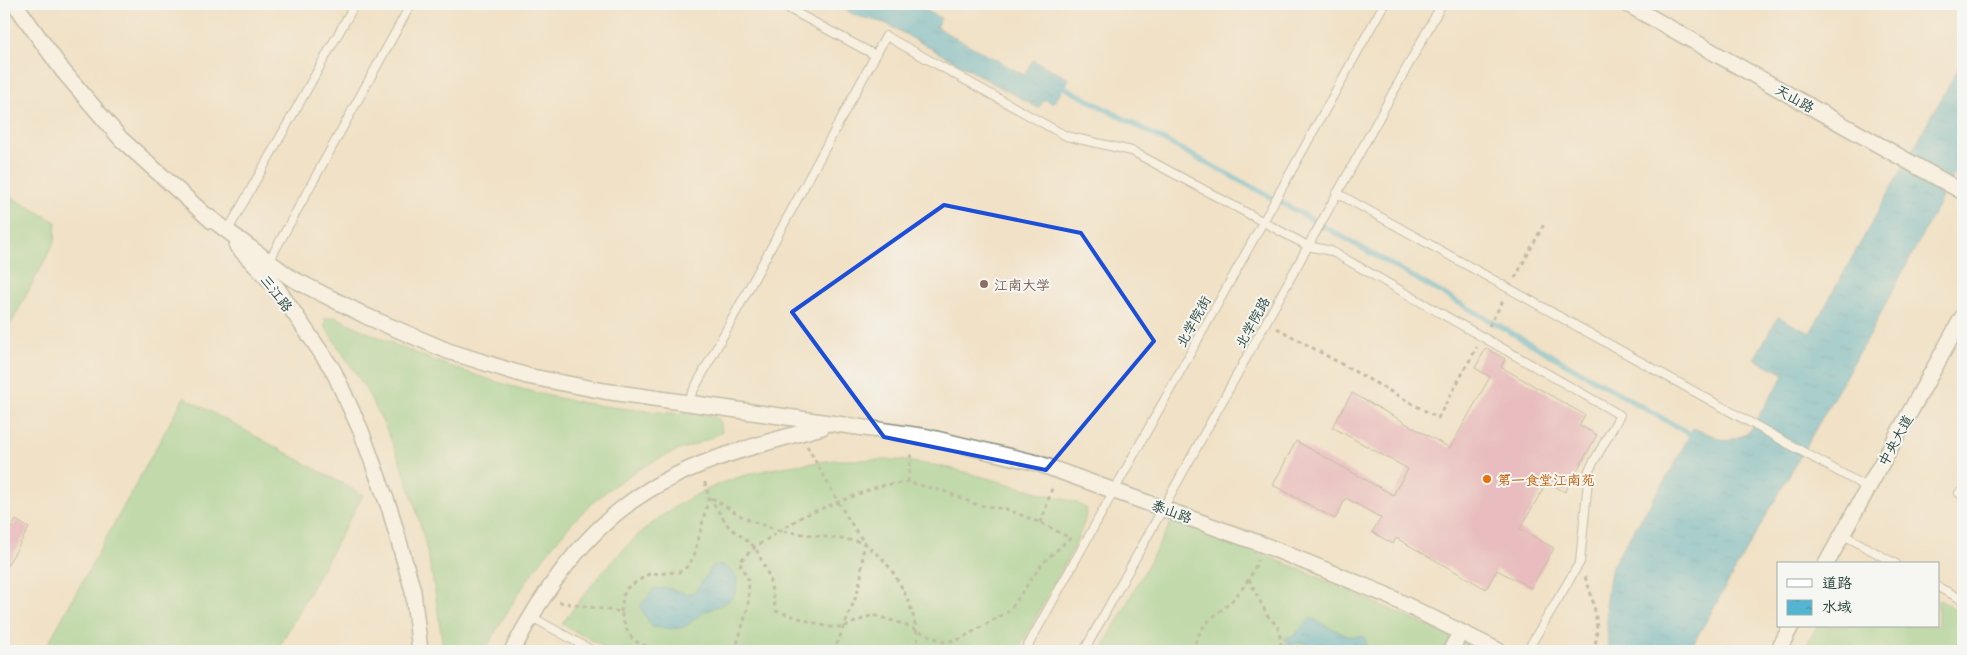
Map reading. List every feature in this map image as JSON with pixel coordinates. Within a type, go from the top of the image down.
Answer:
[{"type":"street","name":"三江路","points":[[15,4],[63,71],[121,139],[206,215],[277,288],[332,370],[361,430],[390,510],[413,591],[420,651]]},
{"type":"street","name":"天山路","points":[[1627,4],[1963,192]]},
{"type":"street","name":"泰山路","points":[[206,215],[291,278],[368,318],[448,351],[527,376],[604,391],[829,425],[913,435],[1037,463],[1264,545],[1384,594],[1499,651]]},
{"type":"street","name":"中央大道","points":[[1827,562],[1963,316]]},
{"type":"street","points":[[512,651],[530,616],[558,576],[594,534],[632,501],[670,478],[699,466],[754,446],[829,425]]},
{"type":"street","points":[[1778,651],[1791,628]]},
{"type":"street","points":[[1450,651],[1461,632]]},
{"type":"lane","points":[[228,230],[355,4]]},
{"type":"lane","points":[[268,261],[412,4]]},
{"type":"lane","points":[[780,4],[875,55]]},
{"type":"lane","name":"北学院街","points":[[1025,651],[1384,4]]},
{"type":"lane","name":"北学院路","points":[[1084,651],[1442,4]]},
{"type":"lane","points":[[686,404],[886,36],[1066,136],[1132,151],[1308,246],[1331,251],[1620,415],[1589,470],[1580,562],[1527,651]]},
{"type":"lane","points":[[1337,193],[1868,488]]},
{"type":"lane","points":[[1842,534],[1892,562]]},
{"type":"lane","points":[[1940,588],[1963,600]]},
{"type":"lane","points":[[530,616],[593,651]]},
{"type":"path","points":[[1266,322],[1438,418],[1544,224]]},
{"type":"path","points":[[799,433],[864,542],[886,563],[899,584],[912,610],[918,631],[918,651]]},
{"type":"path","points":[[908,482],[913,435]]},
{"type":"path","points":[[699,466],[709,496],[729,527],[755,547],[769,576],[776,612],[828,627],[843,627],[873,616],[944,642],[960,638],[1009,611],[1042,564],[1070,538]]},
{"type":"path","points":[[1041,523],[1058,470]]},
{"type":"path","points":[[735,651],[748,607],[749,580],[739,562],[755,547],[803,516],[879,486],[908,482],[946,492],[978,504],[1006,509],[1041,523],[1084,545]]},
{"type":"path","points":[[709,496],[746,519],[780,531],[864,542]]},
{"type":"path","points":[[664,651],[643,645],[627,634],[621,612],[623,596],[627,588],[649,574],[679,572],[688,566],[694,556],[709,496]]},
{"type":"path","points":[[834,651],[861,576],[864,542]]},
{"type":"path","points":[[1193,651],[1203,625],[1235,597],[1249,579],[1264,545]]},
{"type":"path","points":[[1580,562],[1592,595],[1597,642],[1594,651]]},
{"type":"path","points":[[1249,579],[1267,615],[1278,627],[1281,642],[1279,651]]},
{"type":"path","points":[[542,600],[621,612]]},
{"type":"highlighted area","points":[[944,205],[1081,233],[1154,341],[1046,470],[884,437],[792,312]]},
{"type":"green space","points":[[4,193],[56,222],[55,241],[4,337]]},
{"type":"green space","points":[[336,317],[421,355],[508,385],[594,405],[707,416],[719,419],[722,432],[639,469],[600,496],[561,535],[544,557],[527,580],[485,651],[443,651],[434,586],[410,489],[385,427],[370,397],[325,327],[325,318]]},
{"type":"green space","points":[[184,397],[363,495],[277,651],[44,651]]},
{"type":"green space","points":[[835,460],[898,460],[946,467],[1075,502],[1087,509],[1084,523],[1074,547],[1018,651],[611,651],[562,624],[605,569],[627,546],[651,524],[676,506],[704,491],[736,478],[771,469]]},
{"type":"green space","points":[[1173,519],[1309,573],[1484,651],[1101,651]]},
{"type":"green space","points":[[1940,600],[1963,613],[1963,651],[1803,651],[1816,628],[1940,628]]},
{"type":"water","points":[[834,4],[914,4],[941,18],[936,27],[1024,75],[1033,60],[1069,79],[1053,104],[1045,99],[1038,108],[885,23],[857,16]]},
{"type":"water","points":[[1963,60],[1963,158],[1872,330],[1689,651],[1608,651],[1606,599],[1612,566],[1673,467],[1693,428],[1727,441],[1747,434],[1785,374],[1754,359],[1778,317],[1810,333]]},
{"type":"water","points":[[723,565],[737,577],[737,586],[732,598],[703,613],[683,627],[674,629],[652,627],[640,607],[654,589],[667,588],[687,594],[695,592],[713,566]]},
{"type":"water","points":[[1310,618],[1348,636],[1365,637],[1367,651],[1324,651],[1302,642],[1291,645],[1284,639],[1295,635]]},
{"type":"building","name":"第一食堂江南苑","points":[[1486,348],[1505,359],[1501,367],[1585,415],[1579,425],[1597,435],[1565,492],[1547,482],[1520,529],[1554,548],[1531,588],[1497,570],[1486,589],[1396,538],[1393,544],[1372,532],[1381,518],[1346,498],[1335,519],[1273,485],[1296,441],[1393,495],[1408,469],[1332,427],[1352,393],[1450,448],[1490,377],[1475,368]]},
{"type":"building","points":[[16,520],[29,528],[4,571],[4,540]]},
{"type":"waterway","points":[[1064,87],[1295,210],[1690,434]]},
{"type":"place","name":"江南大学","points":[[984,284]]},
{"type":"place","name":"第一食堂江南苑","points":[[1487,479]]}]
